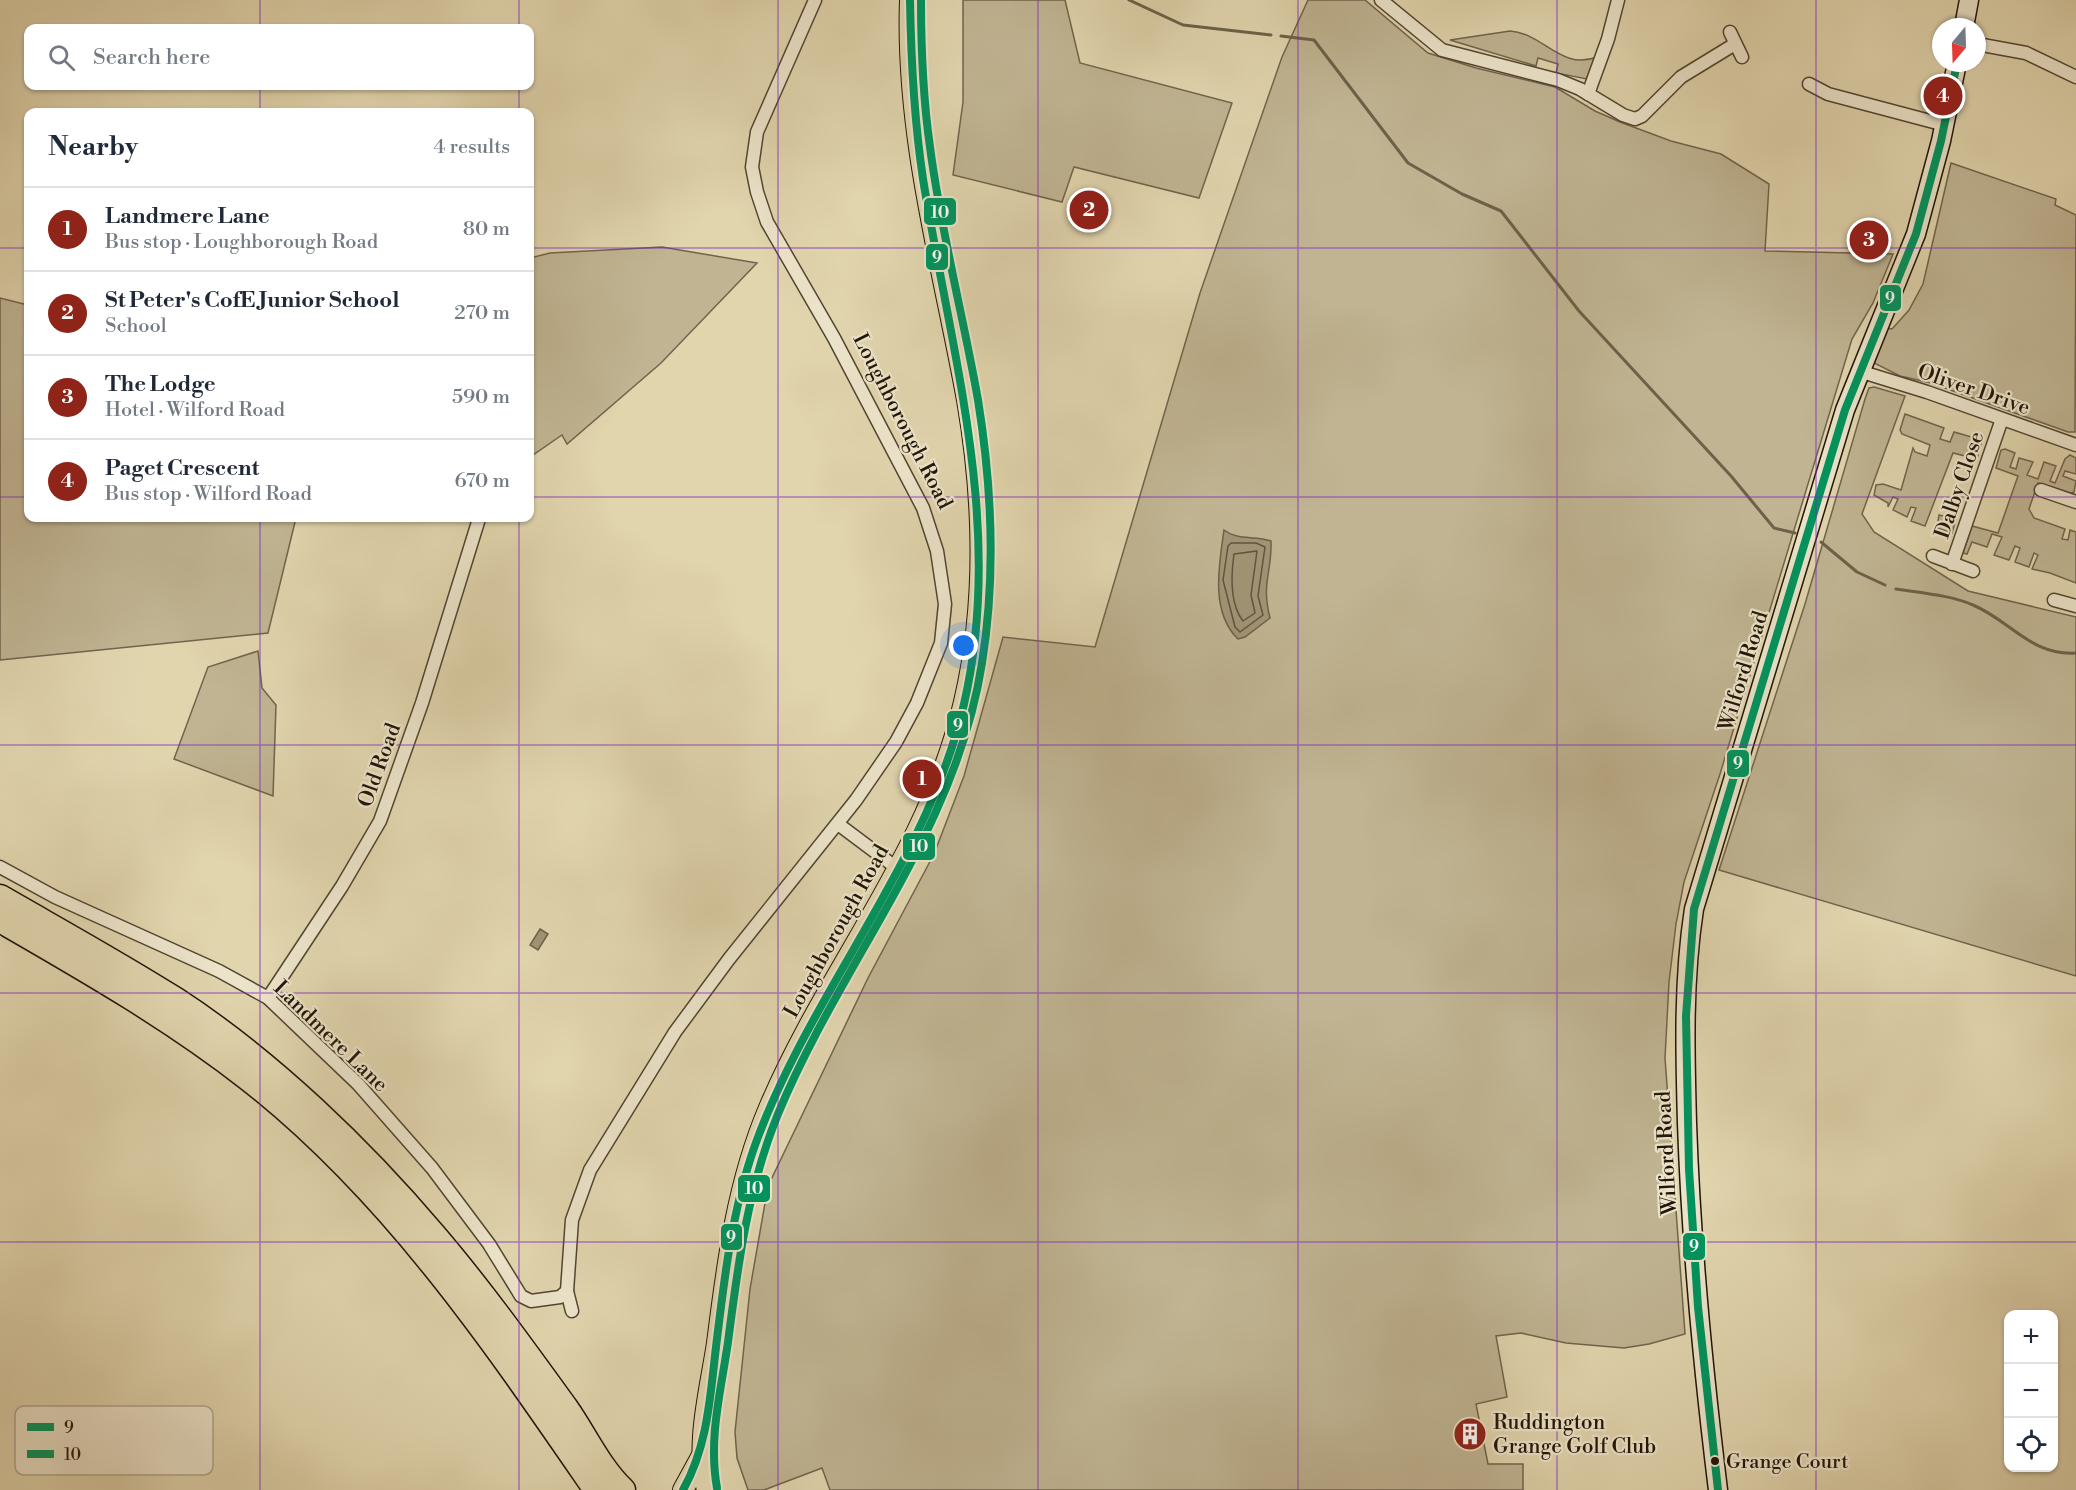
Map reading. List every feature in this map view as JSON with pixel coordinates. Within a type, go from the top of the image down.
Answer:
[{"type":"highway","points":[[0,897],[177,1001],[261,1065],[339,1134],[384,1177],[478,1289],[568,1411],[611,1479],[623,1490]]},
{"type":"highway","points":[[0,920],[103,980],[210,1050],[250,1080],[326,1147],[399,1224],[462,1300],[596,1490]]},
{"type":"main road","name":"Loughborough Road","points":[[707,1490],[702,1454],[727,1265],[742,1187],[754,1148],[769,1108],[792,1060],[898,869],[933,796],[959,724],[971,668],[980,576],[977,477],[969,414],[919,142],[912,86],[910,0]]},
{"type":"main road","points":[[1966,18],[1969,0]]},
{"type":"main road","name":"Wilford Road","points":[[1718,1490],[1701,1333],[1689,1185],[1685,988],[1689,940],[1703,876],[1845,410],[1916,234],[1945,125],[1955,72]]},
{"type":"main road","name":"Loughborough Road","points":[[684,1490],[702,1454]]},
{"type":"street","name":"Loughborough Road","points":[[567,1291],[572,1220],[585,1180],[625,1111],[681,1025],[729,959],[838,824],[896,742],[917,703],[941,643],[945,604],[937,550],[923,508],[834,338],[767,222],[752,167],[757,132],[815,0]]},
{"type":"street","points":[[1588,94],[1608,39],[1618,0]]},
{"type":"street","points":[[1385,1],[1442,50],[1558,80],[1588,94],[1623,116],[1635,119],[1642,116],[1681,77],[1732,38],[1742,57]]},
{"type":"street","points":[[1986,46],[2026,53],[2076,77]]},
{"type":"street","points":[[1809,84],[1827,94],[1945,125]]},
{"type":"street","name":"Oliver Drive","points":[[1859,371],[2076,445]]},
{"type":"street","name":"Dalby Close","points":[[1952,564],[2002,419]]},
{"type":"street","points":[[2041,490],[2076,502]]},
{"type":"street","name":"Old Road","points":[[268,998],[342,886],[380,821],[422,703],[478,522]]},
{"type":"street","points":[[1933,556],[1973,571]]},
{"type":"street","points":[[2054,600],[2076,606]]},
{"type":"street","points":[[838,824],[898,869]]},
{"type":"street","name":"Landmere Lane","points":[[0,867],[55,897],[219,971],[268,998],[358,1084],[432,1168],[489,1244],[521,1296],[531,1301],[560,1297],[567,1291]]},
{"type":"street","points":[[567,1291],[572,1311]]},
{"type":"shaded area","points":[[963,0],[1065,0],[1080,63],[1232,103],[1199,198],[1074,167],[1062,202],[953,175],[963,102]]},
{"type":"shaded area","name":"Ruddington Grange Golf Club","points":[[1308,0],[1365,0],[1428,53],[1476,68],[1555,87],[1595,111],[1620,122],[1671,141],[1721,154],[1769,184],[1765,251],[1893,254],[1873,303],[1852,339],[1720,774],[1684,882],[1669,982],[1665,1058],[1685,1334],[1624,1348],[1566,1343],[1521,1333],[1496,1336],[1507,1397],[1476,1404],[1488,1464],[1523,1464],[1523,1490],[830,1490],[822,1468],[764,1490],[748,1490],[737,1458],[735,1432],[750,1289],[768,1186],[868,978],[934,854],[964,776],[1003,637],[1095,647],[1200,293],[1282,57]]},
{"type":"shaded area","points":[[1510,31],[1522,33],[1573,59],[1584,60],[1597,57],[1587,79],[1556,73],[1558,64],[1538,58],[1536,66],[1450,40]]},
{"type":"shaded area","points":[[1951,163],[2056,199],[2055,205],[2076,215],[2075,432],[2068,432],[1931,383],[1900,376],[1874,363],[1887,328],[1892,329],[1909,310],[1923,284]]},
{"type":"shaded area","points":[[662,247],[757,263],[661,363],[567,444],[562,435],[534,454],[534,257],[550,253]]},
{"type":"shaded area","points":[[0,298],[24,304],[24,522],[295,522],[268,633],[0,660]]},
{"type":"shaded area","points":[[1874,387],[1905,396],[1862,514],[1874,532],[1968,591],[2076,617],[2076,976],[1719,870],[1805,604],[1865,399],[1869,388]]},
{"type":"shaded area","points":[[1905,414],[1944,428],[1940,439],[1950,442],[1954,432],[1982,440],[1977,459],[1953,453],[1925,526],[1911,521],[1916,508],[1911,507],[1907,517],[1893,510],[1898,499],[1893,497],[1888,507],[1888,503],[1874,495],[1876,485],[1883,484],[1901,490],[1913,448],[1915,452],[1927,456],[1930,445],[1902,434],[1900,430]]},
{"type":"shaded area","points":[[2005,449],[2015,453],[2010,467],[2016,469],[2019,458],[2033,462],[2027,475],[2038,479],[2044,462],[2056,466],[2050,481],[2055,483],[2065,459],[2070,455],[2076,458],[2076,474],[2065,471],[2063,476],[2076,481],[2074,492],[2069,494],[2038,483],[2029,509],[2034,518],[2065,529],[2062,539],[2068,540],[2070,530],[2076,532],[2076,583],[2032,569],[2038,555],[2034,553],[2029,567],[2015,562],[2020,548],[2015,546],[2009,560],[1994,555],[2002,537],[1992,534],[1987,547],[1972,542],[1967,554],[1963,553],[1972,526],[1998,533],[2018,476],[1996,468],[2001,450]]},
{"type":"shaded area","points":[[1939,515],[1956,519],[1952,533],[1937,528]]},
{"type":"shaded area","points":[[258,651],[262,688],[276,705],[273,796],[174,759],[208,667]]},
{"type":"water","points":[[1224,530],[1235,536],[1271,541],[1266,596],[1270,618],[1245,637],[1238,639],[1223,616],[1220,602],[1219,573]]},
{"type":"water","points":[[540,929],[548,934],[538,950],[530,945]]},
{"type":"waterway","points":[[1129,0],[1183,25],[1271,35]]},
{"type":"waterway","points":[[1281,36],[1314,40],[1408,163],[1462,194],[1501,211],[1579,311],[1731,476],[1774,528],[1795,533]]},
{"type":"waterway","points":[[1821,542],[1857,572],[1885,585]]},
{"type":"waterway","points":[[1896,589],[1955,599],[1973,605],[2046,649],[2076,653]]},
{"type":"transit line","name":"9","points":[[683,1490],[698,1456],[707,1420],[730,1246],[740,1196],[754,1148],[777,1091],[805,1036],[896,874],[923,819],[947,763],[964,704],[975,638],[979,572],[976,506],[959,375],[920,157],[911,45],[910,0]]},
{"type":"transit line","name":"10","points":[[717,1488],[714,1451],[719,1397],[745,1226],[759,1169],[778,1114],[804,1058],[923,840],[948,783],[968,725],[982,663],[991,564],[987,466],[978,400],[940,210],[930,147],[923,74],[921,0]]},
{"type":"transit line","name":"9","points":[[1718,1490],[1698,1307],[1689,1169],[1686,1016],[1694,909],[1845,410],[1916,234],[1941,141],[1955,72]]},
{"type":"place","name":"Paget Crescent","points":[[1943,96]]},
{"type":"place","name":"St Peter's CofE Junior School","points":[[1089,210]]},
{"type":"place","name":"The Lodge","points":[[1869,240]]},
{"type":"place","name":"Landmere Lane","points":[[922,779]]},
{"type":"place","name":"Ruddington Grange Golf Club","points":[[1470,1434]]},
{"type":"place","name":"Grange Court","points":[[1715,1461]]}]
